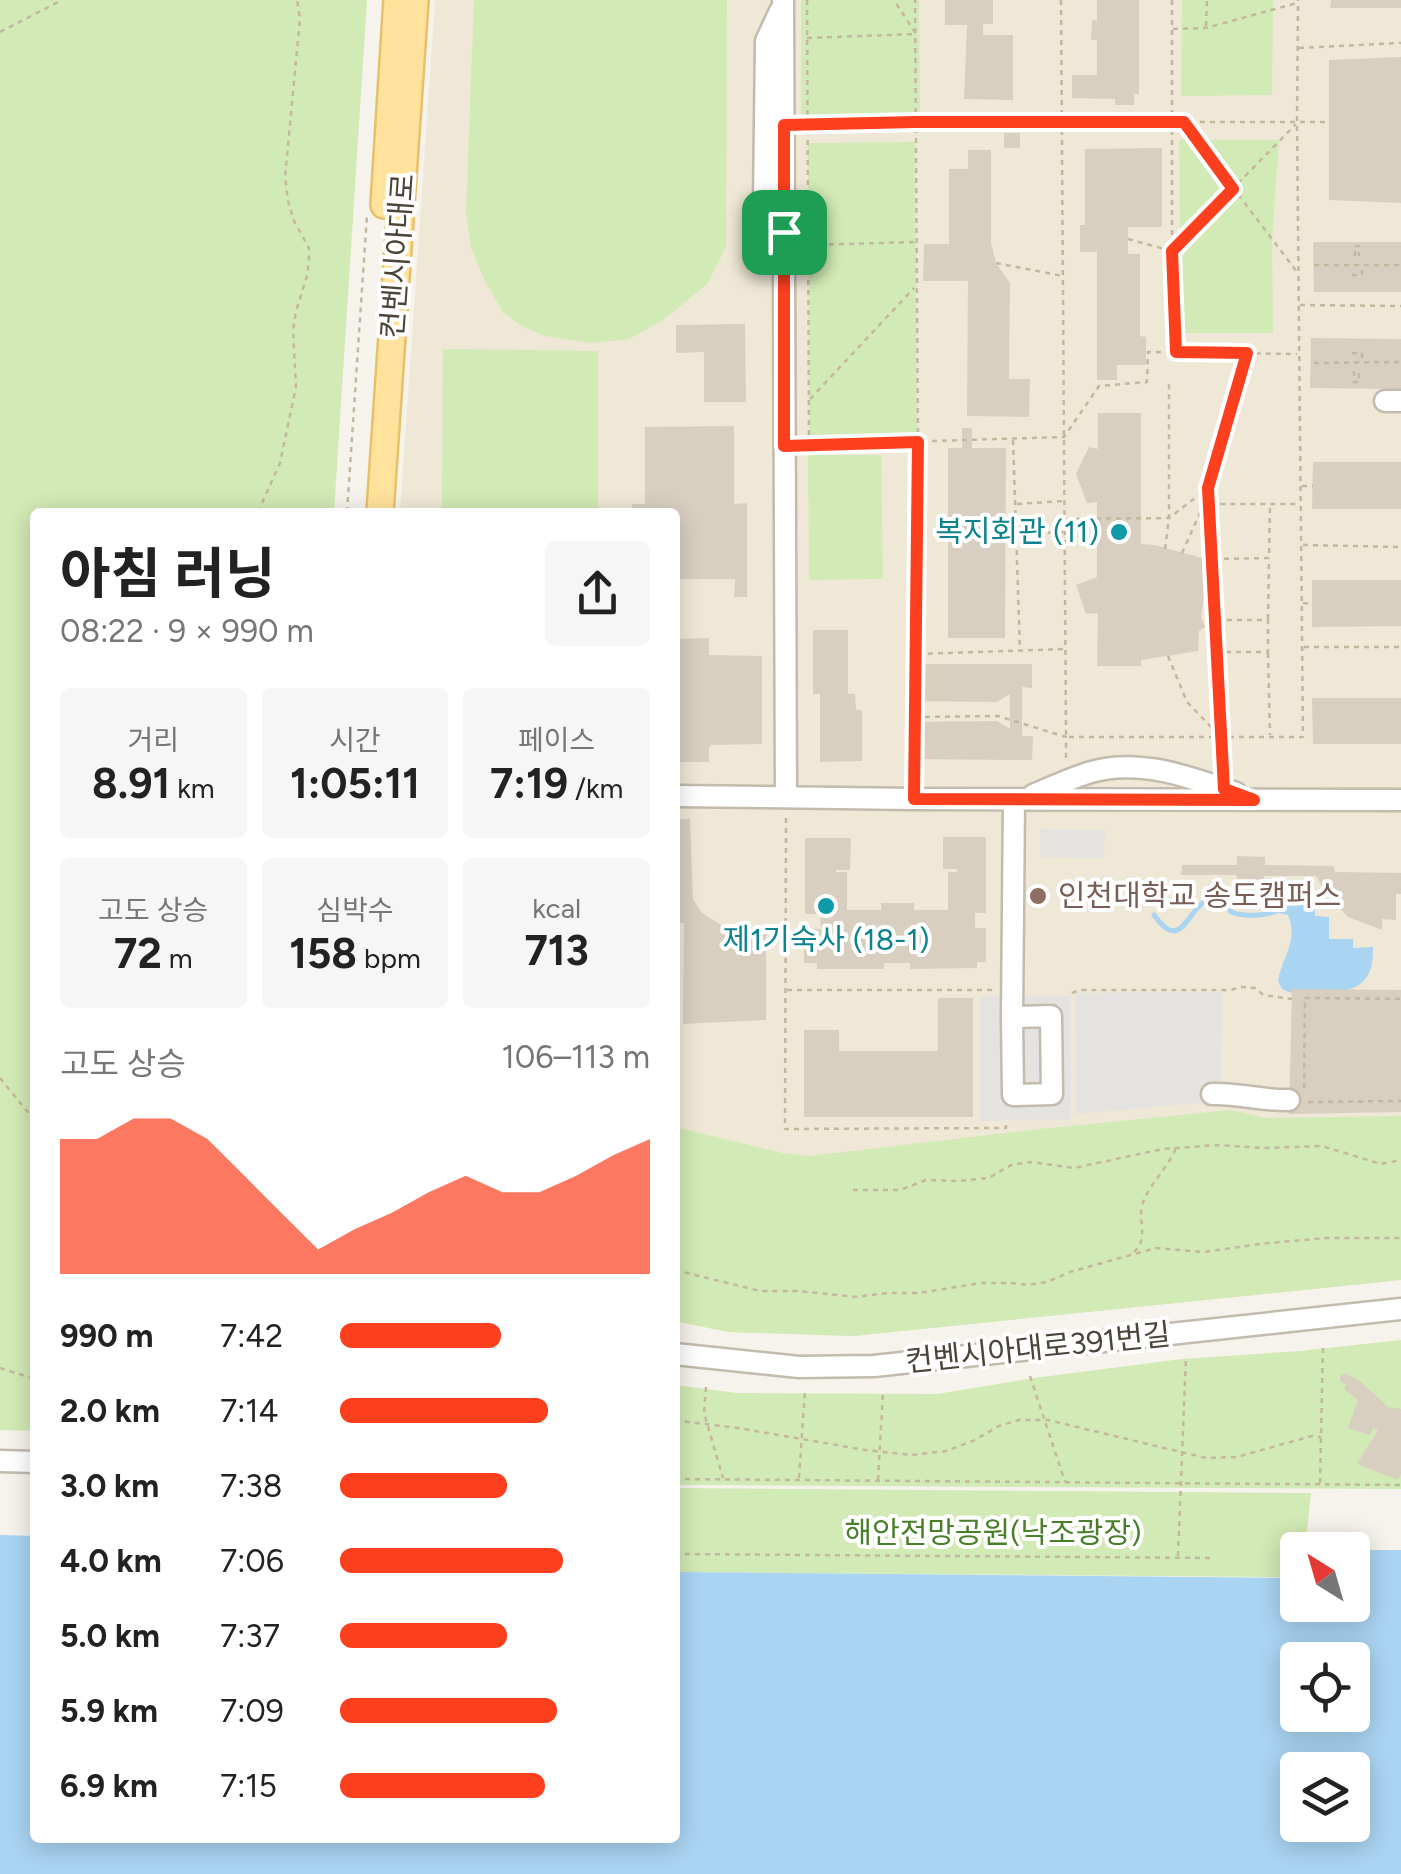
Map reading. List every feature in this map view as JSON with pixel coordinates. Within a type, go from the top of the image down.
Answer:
[{"type":"main road","name":"컨벤시아대로","points":[[364,508],[397,0]]},
{"type":"main road","name":"컨벤시아대로","points":[[380,508],[415,0]]},
{"type":"street","points":[[784,2],[786,807]]},
{"type":"street","points":[[784,2],[766,40],[764,186],[764,204],[784,232]]},
{"type":"street","points":[[1018,799],[1094,772],[1157,769],[1254,800]]},
{"type":"street","points":[[680,796],[786,807],[914,799],[1401,800]]},
{"type":"street","points":[[1012,1016],[1018,799]]},
{"type":"street","points":[[1212,1094],[1289,1100]]},
{"type":"street","name":"컨벤시아대로391번길","points":[[680,1355],[799,1367],[874,1366],[1401,1309]]},
{"type":"street","points":[[0,1461],[30,1462]]},
{"type":"path","points":[[0,32],[62,0]]},
{"type":"path","points":[[260,508],[280,464],[296,387],[293,330],[309,261],[309,248],[294,221],[284,177],[300,19],[297,0]]},
{"type":"path","points":[[806,0],[809,445]]},
{"type":"path","points":[[894,0],[916,34]]},
{"type":"path","points":[[914,799],[918,442],[915,0]]},
{"type":"path","points":[[1061,0],[1066,782]]},
{"type":"path","points":[[1172,0],[1176,352]]},
{"type":"path","points":[[1206,28],[1207,0]]},
{"type":"path","points":[[915,717],[998,716],[1066,737],[1303,737],[1298,1],[1206,28],[1172,30]]},
{"type":"path","points":[[783,38],[916,34]]},
{"type":"path","points":[[1298,48],[1401,43]]},
{"type":"path","points":[[1184,122],[1298,273]]},
{"type":"path","points":[[784,125],[1329,122]]},
{"type":"path","points":[[1172,251],[1297,123]]},
{"type":"path","points":[[348,508],[366,217]]},
{"type":"path","points":[[1128,239],[1172,251]]},
{"type":"path","points":[[807,246],[916,242]]},
{"type":"path","points":[[996,264],[1063,276]]},
{"type":"path","points":[[1334,264],[1401,265]]},
{"type":"path","points":[[1315,265],[1401,265]]},
{"type":"path","points":[[1352,265],[1401,265]]},
{"type":"path","points":[[1352,275],[1362,275],[1362,265],[1401,265]]},
{"type":"path","points":[[809,400],[917,285]]},
{"type":"path","points":[[1298,305],[1401,306]]},
{"type":"path","points":[[1064,437],[1099,386],[1147,382],[1148,352],[1299,354]]},
{"type":"path","points":[[1224,789],[1208,488],[1247,353]]},
{"type":"path","points":[[1352,353],[1362,353],[1362,362],[1401,363]]},
{"type":"path","points":[[1334,362],[1401,363]]},
{"type":"path","points":[[1352,362],[1401,363]]},
{"type":"path","points":[[1314,363],[1401,363]]},
{"type":"path","points":[[1165,548],[1169,518],[1168,384]]},
{"type":"path","points":[[784,446],[1064,437]]},
{"type":"path","points":[[1013,438],[1020,651]]},
{"type":"path","points":[[1300,486],[1312,486]]},
{"type":"path","points":[[1064,519],[1169,518],[1208,488]]},
{"type":"path","points":[[1015,504],[1064,501]]},
{"type":"path","points":[[1182,553],[1204,504],[1301,504]]},
{"type":"path","points":[[1270,504],[1270,736]]},
{"type":"path","points":[[1016,534],[1064,532]]},
{"type":"path","points":[[1301,545],[1401,547]]},
{"type":"path","points":[[1213,559],[1270,558]]},
{"type":"path","points":[[1302,603],[1312,604]]},
{"type":"path","points":[[1216,620],[1268,620]]},
{"type":"path","points":[[1302,647],[1401,647]]},
{"type":"path","points":[[916,654],[1064,649]]},
{"type":"path","points":[[1217,652],[1268,652]]},
{"type":"path","points":[[1168,656],[1187,702],[1220,736]]},
{"type":"path","points":[[1303,720],[1312,720]]},
{"type":"path","points":[[786,807],[786,1129],[1006,1128],[1006,1121]]},
{"type":"path","points":[[1072,993],[1256,988],[1262,995],[1292,999]]},
{"type":"path","points":[[786,990],[976,990]]},
{"type":"path","points":[[1401,999],[1305,998],[1304,1102],[1401,1101]]},
{"type":"path","points":[[0,1078],[30,1115]]},
{"type":"path","points":[[854,1190],[900,1190],[926,1180],[989,1178],[1011,1166],[1031,1162],[1074,1168],[1176,1148],[1217,1145],[1322,1146],[1380,1164],[1401,1160]]},
{"type":"path","points":[[1133,1253],[1143,1236],[1144,1199],[1176,1148]]},
{"type":"path","points":[[680,1271],[760,1291],[798,1290],[856,1297],[919,1293],[981,1282],[1027,1286],[1156,1248],[1203,1252],[1288,1241],[1401,1238]]},
{"type":"path","points":[[1320,1484],[1323,1343]]},
{"type":"path","points":[[1178,1558],[1186,1356]]},
{"type":"path","points":[[0,1368],[30,1377]]},
{"type":"path","points":[[1030,1376],[1065,1484]]},
{"type":"path","points":[[706,1387],[704,1412],[724,1479]]},
{"type":"path","points":[[799,1480],[805,1390]]},
{"type":"path","points":[[878,1481],[883,1392]]},
{"type":"path","points":[[680,1422],[912,1455],[946,1451],[1020,1420],[1045,1420],[1206,1458],[1237,1457],[1312,1436],[1321,1437]]},
{"type":"path","points":[[680,1479],[1401,1485]]},
{"type":"path","points":[[680,1554],[1214,1558]]},
{"type":"shaded area","name":"인천대학교 송도캠퍼스","points":[[435,0],[1401,0],[1401,1280],[853,1336],[728,1332],[680,1322],[680,508],[400,508]]},
{"type":"shaded area","points":[[1040,829],[1105,830],[1104,858],[1040,857]]},
{"type":"shaded area","points":[[1222,992],[1221,1101],[1076,1114],[1075,993]]},
{"type":"shaded area","points":[[980,996],[1071,996],[1071,1120],[980,1121]]},
{"type":"green space","points":[[0,0],[367,0],[334,508],[30,508],[30,1431],[0,1430]]},
{"type":"green space","points":[[474,0],[727,0],[726,247],[707,284],[661,321],[629,339],[592,343],[545,336],[503,312],[484,279],[471,247],[466,213]]},
{"type":"green space","points":[[801,0],[919,0],[920,116],[801,117]]},
{"type":"green space","points":[[1182,0],[1273,0],[1272,95],[1181,96]]},
{"type":"green space","points":[[1179,140],[1279,140],[1272,240],[1273,333],[1181,333]]},
{"type":"green space","points":[[915,142],[917,440],[809,441],[808,143]]},
{"type":"green space","points":[[443,349],[598,351],[598,508],[442,508]]},
{"type":"green space","points":[[808,455],[881,455],[883,579],[809,580]]},
{"type":"green space","points":[[1230,1110],[1266,1118],[1401,1116],[1401,1280],[853,1336],[728,1332],[680,1322],[680,1128],[810,1156]]},
{"type":"green space","points":[[1401,1340],[1401,1489],[680,1485],[680,1386],[737,1393],[937,1394],[1182,1359]]},
{"type":"green space","name":"해안전망공원(낙조광장)","points":[[680,1488],[1311,1493],[1307,1532],[1280,1532],[1280,1577],[680,1572]]},
{"type":"water","points":[[1314,895],[1315,916],[1329,917],[1329,939],[1353,939],[1353,948],[1373,947],[1372,962],[1364,980],[1354,987],[1336,993],[1296,994],[1284,990],[1278,981],[1292,933],[1288,915],[1279,913],[1277,907],[1298,896]]},
{"type":"water","points":[[0,1535],[30,1536],[30,1843],[680,1843],[680,1572],[1280,1578],[1280,1622],[1370,1622],[1370,1550],[1401,1550],[1401,1874],[0,1874]]},
{"type":"building","points":[[945,0],[993,0],[993,24],[983,24],[983,35],[1013,35],[1013,100],[964,99],[967,25],[945,25]]},
{"type":"building","points":[[1097,0],[1139,0],[1139,94],[1134,94],[1134,105],[1115,105],[1115,99],[1072,98],[1072,75],[1097,75],[1097,40],[1091,40]]},
{"type":"building","points":[[1331,0],[1401,0],[1401,8],[1330,8]]},
{"type":"building","points":[[1401,57],[1401,203],[1329,200],[1329,60]]},
{"type":"building","points":[[1004,133],[1020,133],[1020,148],[1004,148]]},
{"type":"building","points":[[1162,148],[1162,227],[1128,227],[1128,254],[1140,254],[1140,336],[1146,337],[1146,365],[1117,365],[1117,380],[1097,380],[1097,252],[1080,252],[1080,225],[1085,225],[1085,149]]},
{"type":"building","points":[[968,150],[991,150],[991,242],[996,263],[1010,283],[1009,379],[1030,379],[1029,417],[967,416],[968,281],[923,281],[924,244],[949,244],[949,169],[968,169]]},
{"type":"building","points":[[1313,242],[1401,242],[1401,292],[1314,292]]},
{"type":"building","points":[[745,324],[746,402],[704,402],[704,352],[676,353],[676,325]]},
{"type":"building","points":[[1311,338],[1401,339],[1401,389],[1310,388]]},
{"type":"building","name":"복지회관 (11)","points":[[1098,413],[1141,413],[1141,544],[1209,560],[1201,617],[1205,627],[1199,631],[1198,651],[1141,660],[1141,666],[1097,666],[1098,613],[1086,614],[1076,585],[1097,577],[1097,502],[1087,503],[1076,474],[1089,447],[1098,449]]},
{"type":"building","points":[[734,426],[734,504],[747,503],[747,597],[734,597],[735,579],[680,579],[680,508],[632,508],[632,504],[645,504],[645,427]]},
{"type":"building","points":[[962,428],[972,428],[972,448],[1006,448],[1005,638],[948,638],[948,448],[962,448]]},
{"type":"building","points":[[1313,462],[1401,462],[1401,509],[1312,509]]},
{"type":"building","points":[[1312,580],[1401,580],[1401,626],[1312,627]]},
{"type":"building","points":[[813,630],[848,630],[848,694],[855,694],[856,710],[862,710],[862,761],[820,762],[820,694],[813,694]]},
{"type":"building","points":[[709,638],[709,655],[762,656],[762,744],[712,745],[709,762],[680,762],[680,639]]},
{"type":"building","points":[[906,664],[1032,664],[1032,688],[1022,687],[1022,736],[1033,736],[1032,760],[905,759],[906,722],[997,721],[1010,729],[1010,694],[997,702],[905,701]]},
{"type":"building","points":[[1312,698],[1401,698],[1401,744],[1313,744]]},
{"type":"building","points":[[680,819],[690,819],[693,899],[701,912],[721,925],[766,928],[766,1020],[683,1024],[684,923],[680,923]]},
{"type":"building","name":"제1기숙사 (18-1)","points":[[943,837],[986,837],[986,913],[975,913],[975,928],[986,928],[986,962],[977,962],[977,968],[910,969],[910,963],[884,963],[884,969],[817,969],[817,963],[804,963],[804,929],[821,929],[820,914],[805,914],[805,838],[851,838],[850,870],[836,870],[847,872],[847,910],[881,910],[881,903],[914,903],[914,910],[948,910],[948,872],[957,869],[943,869]]},
{"type":"building","points":[[1237,856],[1265,857],[1265,865],[1334,866],[1335,872],[1401,873],[1396,920],[1382,919],[1382,930],[1348,917],[1316,876],[1264,876],[1264,885],[1236,884],[1237,875],[1181,875],[1182,865],[1237,865]]},
{"type":"building","points":[[1292,989],[1401,990],[1401,1112],[1289,1114]]},
{"type":"building","points":[[938,998],[973,998],[973,1117],[804,1117],[804,1030],[839,1030],[839,1051],[938,1051]]},
{"type":"building","points":[[1345,1373],[1359,1380],[1388,1407],[1401,1409],[1398,1480],[1357,1464],[1378,1430],[1373,1428],[1370,1435],[1348,1428],[1358,1400],[1340,1381]]},
{"type":"waterway","points":[[1154,915],[1172,931],[1184,925],[1212,897],[1226,902],[1236,914],[1277,911]]},
{"type":"place","name":"복지회관 (11)","points":[[1119,532]]},
{"type":"place","name":"인천대학교 송도캠퍼스","points":[[1038,896]]},
{"type":"place","name":"제1기숙사 (18-1)","points":[[826,906]]},
{"type":"route","points":[[1184,122],[1233,189],[1172,251],[1176,352],[1247,353],[1208,488],[1224,789],[1254,800],[914,799],[918,442],[784,446],[784,232],[784,125],[1184,122]]}]
